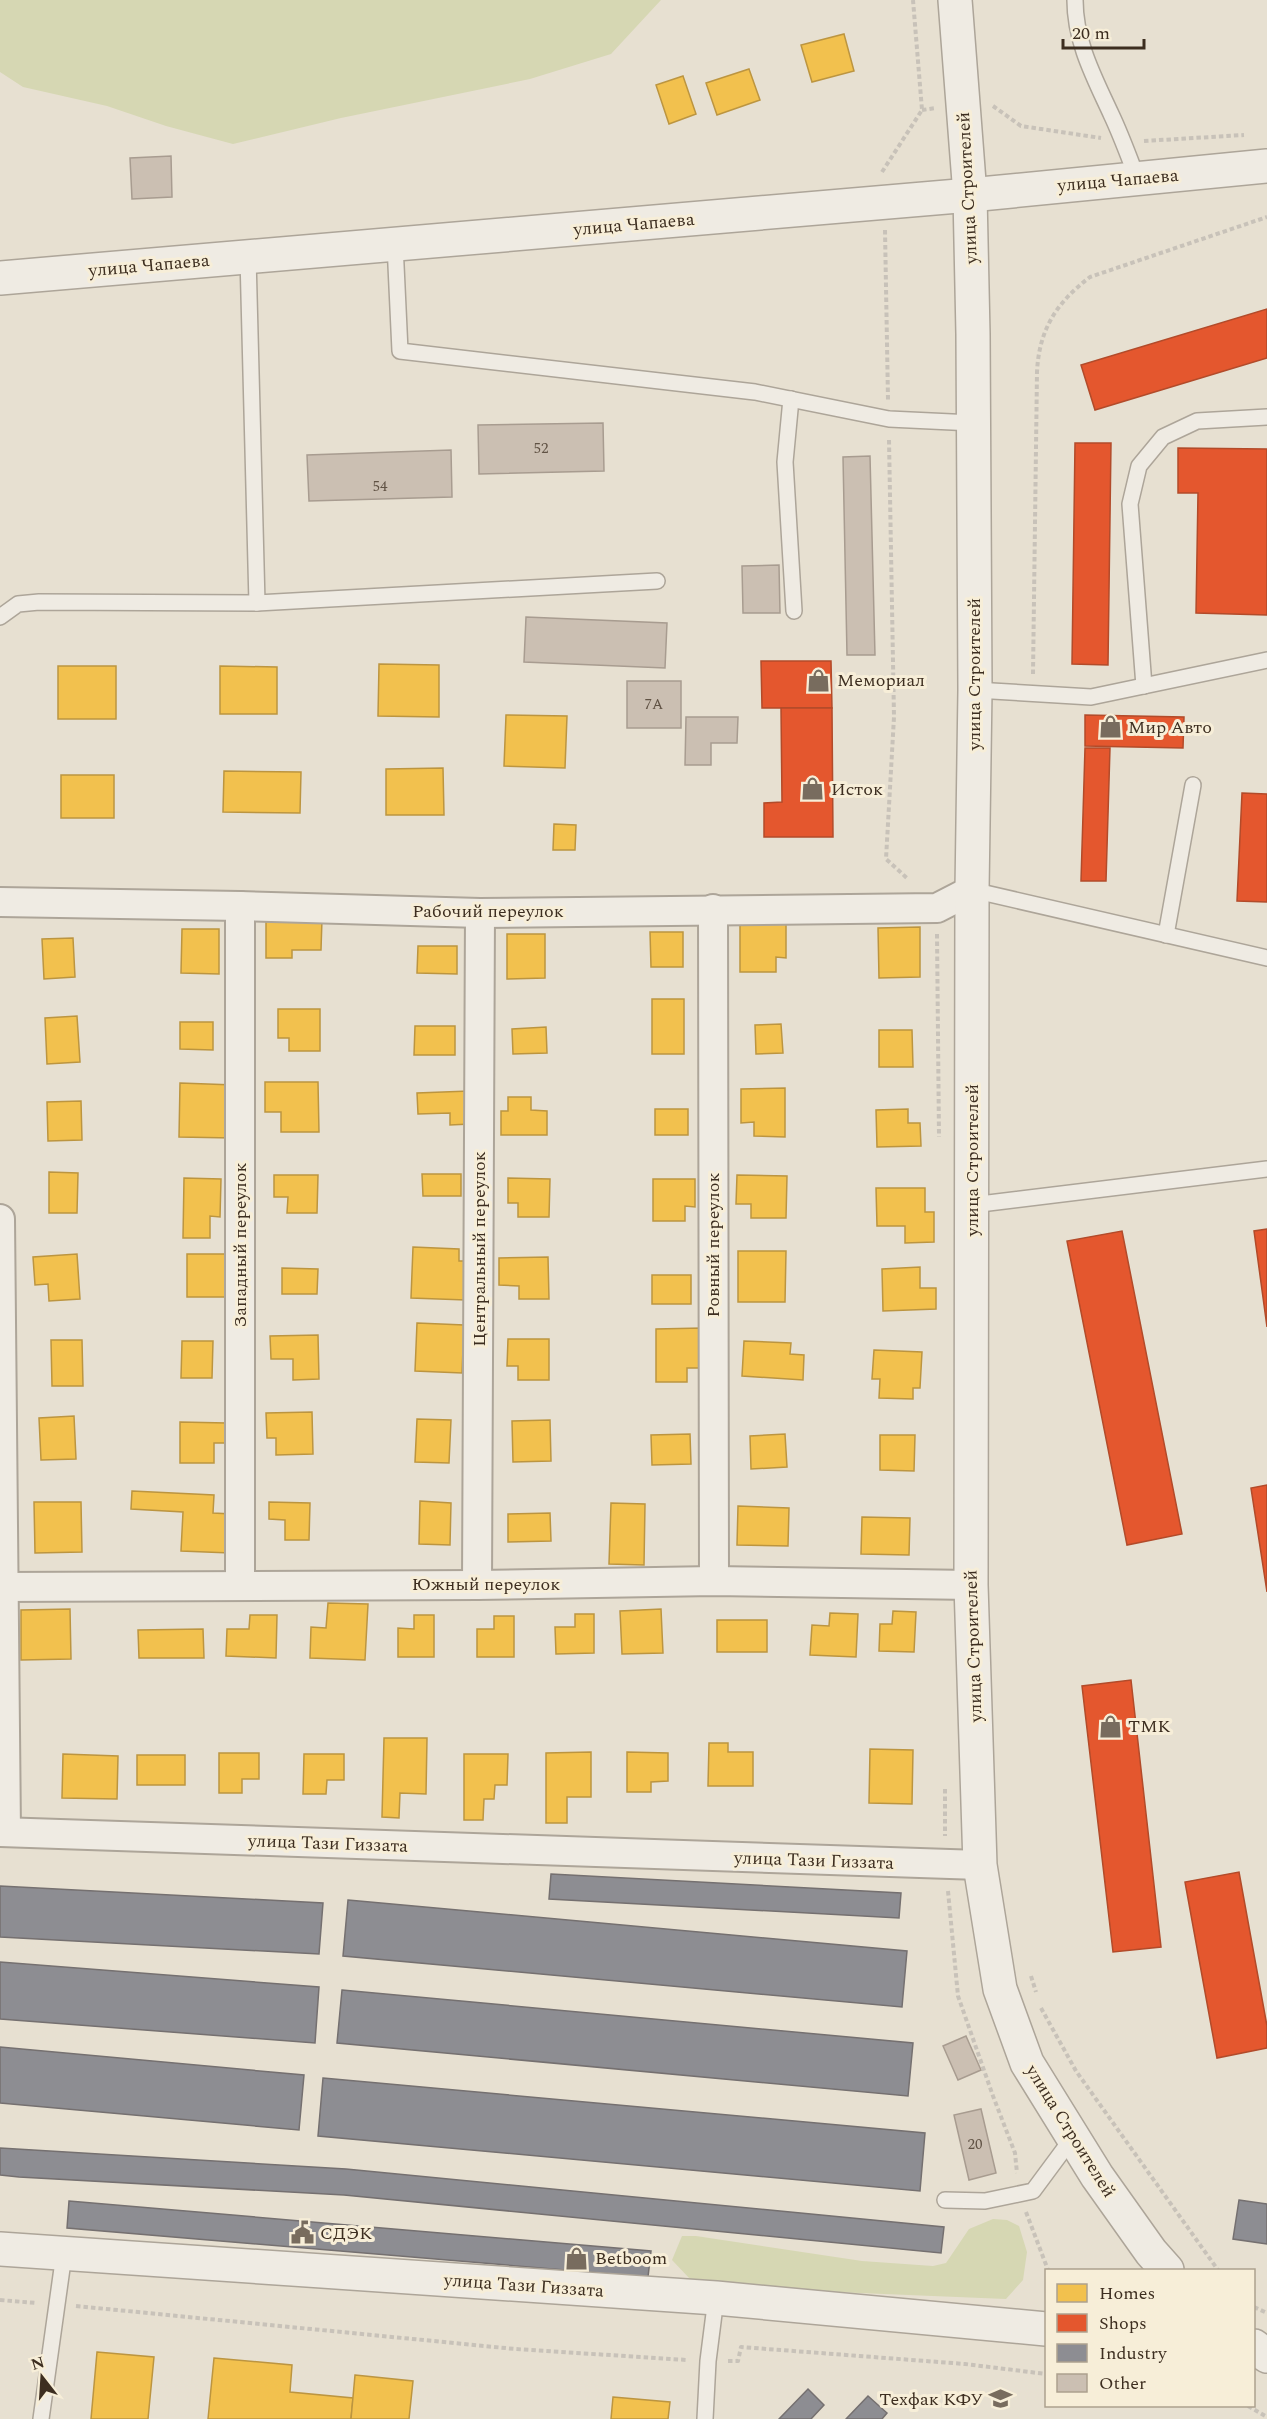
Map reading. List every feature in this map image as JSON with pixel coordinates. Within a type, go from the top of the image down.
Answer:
[{"type":"street","name":"улица Строителей","points":[[955,0],[970,195],[975,690],[972,890],[971,1586],[980,1865],[1000,1989],[1027,2063],[1097,2176],[1165,2269]]},
{"type":"street","name":"улица Чапаева","points":[[0,278],[970,195],[1267,166]]},
{"type":"street","name":"Рабочий переулок","points":[[0,902],[480,913],[937,908],[972,890]]},
{"type":"street","name":"Западный переулок","points":[[240,906],[240,1585]]},
{"type":"street","name":"Ровный переулок","points":[[712,909],[714,1581]]},
{"type":"street","name":"Центральный переулок","points":[[477,1585],[480,913]]},
{"type":"street","points":[[0,1219],[3,1832]]},
{"type":"street","name":"Южный переулок","points":[[2,1587],[477,1585],[714,1581],[971,1586]]},
{"type":"street","name":"улица Тази Гиззата","points":[[3,1832],[980,1865]]},
{"type":"street","name":"улица Тази Гиззата","points":[[0,2249],[716,2298],[1045,2329]]},
{"type":"street","points":[[1255,2347],[1267,2356]]},
{"type":"lane","points":[[1075,0],[1075,20],[1084,57],[1124,142],[1137,178]]},
{"type":"lane","points":[[395,244],[400,351],[755,392],[889,419],[973,423]]},
{"type":"lane","points":[[248,257],[256,603]]},
{"type":"lane","points":[[791,399],[785,462],[794,611]]},
{"type":"lane","points":[[1144,686],[1130,504],[1139,466],[1163,437],[1197,421],[1267,417]]},
{"type":"lane","points":[[0,617],[18,604],[39,602],[256,603],[657,581]]},
{"type":"lane","points":[[975,690],[1091,696],[1267,660]]},
{"type":"lane","points":[[1166,935],[1193,785]]},
{"type":"lane","points":[[972,890],[1267,958]]},
{"type":"lane","points":[[972,1205],[1267,1168]]},
{"type":"lane","points":[[945,2200],[985,2201],[1033,2191],[1073,2137]]},
{"type":"lane","points":[[41,2419],[64,2254]]},
{"type":"lane","points":[[705,2419],[708,2361],[716,2298]]},
{"type":"path","points":[[913,0],[921,110],[882,171],[885,202],[894,717],[886,859],[937,908]]},
{"type":"path","points":[[990,104],[1021,126],[1124,142],[1255,135]]},
{"type":"path","points":[[1033,693],[1036,372],[1038,353],[1045,331],[1055,311],[1070,292],[1090,277],[1267,217]]},
{"type":"path","points":[[1030,1976],[1041,2008],[1076,2072],[1217,2269]]},
{"type":"path","points":[[1019,2194],[1047,2269]]},
{"type":"path","points":[[0,2300],[515,2349],[738,2361],[741,2347],[965,2364],[1045,2374]]},
{"type":"path","points":[[1250,2407],[1267,2416]]},
{"type":"green space","points":[[0,0],[661,0],[611,54],[530,79],[341,118],[233,144],[166,126],[107,106],[23,87],[0,72]]},
{"type":"green space","points":[[993,2219],[1007,2220],[1019,2226],[1027,2252],[1023,2280],[1006,2299],[716,2287],[690,2279],[672,2260],[682,2236],[696,2236],[862,2261],[933,2266],[946,2263],[969,2229]]},
{"type":"building: Homes","points":[[844,34],[854,71],[812,82],[801,45]]},
{"type":"building: Homes","points":[[749,69],[760,100],[717,115],[706,83]]},
{"type":"building: Homes","points":[[683,76],[696,114],[669,124],[656,85]]},
{"type":"building: Homes","points":[[379,664],[439,665],[439,717],[378,716]]},
{"type":"building: Homes","points":[[58,666],[116,666],[116,719],[58,719]]},
{"type":"building: Homes","points":[[220,666],[277,667],[277,714],[220,714]]},
{"type":"building: Homes","points":[[506,715],[567,716],[565,768],[504,766]]},
{"type":"building: Homes","points":[[443,768],[444,815],[386,815],[386,769]]},
{"type":"building: Homes","points":[[224,771],[301,772],[300,813],[223,812]]},
{"type":"building: Homes","points":[[61,775],[114,775],[114,818],[61,818]]},
{"type":"building: Homes","points":[[554,824],[576,825],[575,850],[553,850]]},
{"type":"building: Homes","points":[[266,918],[322,919],[321,950],[292,950],[292,958],[266,958]]},
{"type":"building: Homes","points":[[740,922],[786,922],[786,958],[776,957],[776,972],[740,972]]},
{"type":"building: Homes","points":[[920,927],[920,977],[879,978],[878,928]]},
{"type":"building: Homes","points":[[182,929],[219,929],[219,974],[181,973]]},
{"type":"building: Homes","points":[[650,932],[683,932],[683,967],[651,967]]},
{"type":"building: Homes","points":[[507,934],[545,934],[545,978],[507,979]]},
{"type":"building: Homes","points":[[73,938],[75,977],[44,979],[42,939]]},
{"type":"building: Homes","points":[[418,946],[457,946],[457,974],[417,973]]},
{"type":"building: Homes","points":[[652,999],[684,999],[684,1054],[652,1054]]},
{"type":"building: Homes","points":[[278,1009],[320,1009],[320,1051],[289,1051],[289,1038],[278,1038]]},
{"type":"building: Homes","points":[[77,1016],[80,1062],[47,1064],[45,1018]]},
{"type":"building: Homes","points":[[180,1022],[213,1022],[213,1050],[180,1049]]},
{"type":"building: Homes","points":[[781,1024],[783,1053],[756,1054],[755,1025]]},
{"type":"building: Homes","points":[[415,1026],[455,1026],[455,1055],[414,1055]]},
{"type":"building: Homes","points":[[546,1027],[547,1053],[513,1054],[512,1029]]},
{"type":"building: Homes","points":[[879,1030],[912,1030],[913,1067],[879,1067]]},
{"type":"building: Homes","points":[[265,1082],[318,1082],[319,1132],[281,1132],[281,1112],[265,1112]]},
{"type":"building: Homes","points":[[180,1083],[234,1085],[233,1138],[179,1137]]},
{"type":"building: Homes","points":[[785,1088],[785,1137],[754,1136],[754,1122],[741,1123],[741,1089]]},
{"type":"building: Homes","points":[[469,1091],[470,1124],[450,1125],[450,1113],[418,1114],[417,1093]]},
{"type":"building: Homes","points":[[508,1097],[531,1097],[531,1110],[547,1111],[547,1135],[501,1135],[501,1111],[508,1111]]},
{"type":"building: Homes","points":[[81,1101],[82,1140],[48,1141],[47,1102]]},
{"type":"building: Homes","points":[[655,1109],[688,1109],[688,1135],[655,1135]]},
{"type":"building: Homes","points":[[908,1109],[908,1123],[920,1123],[921,1146],[877,1147],[876,1110]]},
{"type":"building: Homes","points":[[49,1172],[78,1173],[77,1213],[49,1213]]},
{"type":"building: Homes","points":[[422,1174],[461,1174],[461,1196],[423,1196]]},
{"type":"building: Homes","points":[[274,1175],[318,1175],[317,1213],[287,1213],[288,1197],[274,1197]]},
{"type":"building: Homes","points":[[737,1175],[787,1176],[786,1218],[751,1218],[751,1204],[736,1204]]},
{"type":"building: Homes","points":[[184,1178],[221,1179],[220,1217],[210,1216],[210,1238],[183,1238]]},
{"type":"building: Homes","points":[[508,1178],[550,1179],[549,1217],[518,1217],[518,1203],[508,1203]]},
{"type":"building: Homes","points":[[653,1179],[695,1179],[695,1207],[685,1206],[685,1221],[653,1221]]},
{"type":"building: Homes","points":[[876,1188],[925,1188],[925,1212],[934,1212],[934,1242],[905,1243],[905,1226],[877,1226]]},
{"type":"building: Homes","points":[[413,1247],[459,1249],[459,1261],[467,1261],[466,1300],[411,1298]]},
{"type":"building: Homes","points":[[738,1251],[786,1251],[785,1302],[738,1302]]},
{"type":"building: Homes","points":[[77,1254],[80,1299],[49,1301],[48,1284],[35,1285],[33,1257]]},
{"type":"building: Homes","points":[[187,1254],[233,1254],[233,1297],[187,1297]]},
{"type":"building: Homes","points":[[548,1257],[549,1299],[519,1299],[519,1286],[499,1285],[499,1258]]},
{"type":"building: Homes","points":[[920,1267],[920,1288],[936,1288],[936,1309],[883,1311],[882,1269]]},
{"type":"building: Homes","points":[[282,1268],[318,1269],[317,1294],[282,1294]]},
{"type":"building: Homes","points":[[652,1275],[691,1275],[691,1304],[652,1304]]},
{"type":"building: Homes","points":[[417,1323],[464,1325],[462,1373],[415,1371]]},
{"type":"building: Homes","points":[[702,1328],[702,1368],[687,1368],[687,1382],[656,1382],[656,1329]]},
{"type":"building: Homes","points":[[318,1335],[319,1379],[293,1380],[293,1359],[271,1359],[270,1336]]},
{"type":"building: Homes","points":[[508,1339],[549,1339],[549,1380],[518,1380],[518,1366],[507,1366]]},
{"type":"building: Homes","points":[[51,1340],[82,1340],[83,1386],[52,1386]]},
{"type":"building: Homes","points":[[182,1341],[213,1341],[212,1378],[181,1378]]},
{"type":"building: Homes","points":[[744,1341],[791,1343],[790,1354],[804,1355],[803,1380],[742,1376]]},
{"type":"building: Homes","points":[[874,1350],[922,1352],[920,1388],[913,1388],[913,1399],[879,1398],[880,1379],[872,1379]]},
{"type":"building: Homes","points":[[312,1412],[313,1454],[276,1455],[276,1438],[267,1438],[266,1413]]},
{"type":"building: Homes","points":[[74,1416],[76,1459],[41,1460],[39,1418]]},
{"type":"building: Homes","points":[[417,1419],[451,1420],[449,1463],[415,1462]]},
{"type":"building: Homes","points":[[550,1420],[551,1461],[513,1462],[512,1421]]},
{"type":"building: Homes","points":[[180,1422],[226,1423],[225,1443],[214,1443],[214,1463],[180,1463]]},
{"type":"building: Homes","points":[[690,1434],[691,1464],[652,1465],[651,1435]]},
{"type":"building: Homes","points":[[785,1434],[787,1467],[751,1469],[750,1436]]},
{"type":"building: Homes","points":[[880,1435],[915,1435],[914,1471],[880,1470]]},
{"type":"building: Homes","points":[[132,1491],[214,1495],[213,1513],[232,1514],[230,1553],[181,1551],[183,1512],[131,1509]]},
{"type":"building: Homes","points":[[420,1501],[451,1503],[450,1545],[419,1544]]},
{"type":"building: Homes","points":[[34,1502],[81,1502],[82,1552],[35,1553]]},
{"type":"building: Homes","points":[[269,1502],[310,1503],[309,1540],[285,1540],[285,1520],[269,1519]]},
{"type":"building: Homes","points":[[611,1503],[645,1504],[644,1565],[609,1564]]},
{"type":"building: Homes","points":[[738,1506],[789,1508],[788,1546],[737,1545]]},
{"type":"building: Homes","points":[[550,1513],[551,1541],[508,1542],[508,1514]]},
{"type":"building: Homes","points":[[862,1517],[910,1518],[909,1555],[861,1554]]},
{"type":"building: Homes","points":[[328,1603],[368,1604],[365,1660],[310,1658],[311,1627],[326,1628]]},
{"type":"building: Homes","points":[[70,1609],[71,1659],[21,1660],[21,1610]]},
{"type":"building: Homes","points":[[661,1609],[663,1653],[622,1654],[620,1611]]},
{"type":"building: Homes","points":[[893,1611],[916,1612],[914,1652],[879,1651],[880,1624],[892,1624]]},
{"type":"building: Homes","points":[[830,1613],[858,1614],[856,1657],[810,1655],[812,1625],[829,1626]]},
{"type":"building: Homes","points":[[575,1614],[594,1614],[594,1653],[556,1654],[555,1627],[575,1627]]},
{"type":"building: Homes","points":[[250,1615],[277,1615],[276,1658],[226,1656],[227,1629],[249,1629]]},
{"type":"building: Homes","points":[[414,1615],[434,1615],[434,1657],[398,1657],[398,1628],[414,1629]]},
{"type":"building: Homes","points":[[494,1616],[514,1616],[514,1657],[477,1657],[477,1629],[494,1629]]},
{"type":"building: Homes","points":[[717,1620],[767,1620],[767,1652],[717,1652]]},
{"type":"building: Homes","points":[[203,1629],[204,1658],[139,1658],[138,1630]]},
{"type":"building: Homes","points":[[384,1738],[427,1738],[426,1794],[400,1793],[399,1818],[382,1817]]},
{"type":"building: Homes","points":[[709,1743],[728,1743],[728,1752],[753,1752],[753,1786],[708,1786]]},
{"type":"building: Homes","points":[[870,1749],[913,1750],[912,1804],[869,1803]]},
{"type":"building: Homes","points":[[591,1752],[591,1797],[567,1797],[567,1823],[546,1823],[546,1753]]},
{"type":"building: Homes","points":[[627,1752],[668,1753],[668,1781],[651,1782],[651,1792],[627,1792]]},
{"type":"building: Homes","points":[[219,1753],[259,1753],[259,1779],[242,1779],[242,1793],[219,1793]]},
{"type":"building: Homes","points":[[63,1754],[118,1756],[117,1799],[62,1798]]},
{"type":"building: Homes","points":[[304,1754],[344,1754],[344,1780],[327,1780],[326,1794],[303,1794]]},
{"type":"building: Homes","points":[[464,1754],[508,1754],[507,1785],[495,1785],[494,1799],[484,1799],[483,1820],[464,1820]]},
{"type":"building: Homes","points":[[137,1755],[185,1755],[185,1785],[137,1785]]},
{"type":"building: Homes","points":[[97,2352],[154,2357],[148,2419],[91,2419]]},
{"type":"building: Homes","points":[[214,2358],[292,2365],[290,2392],[353,2398],[351,2419],[208,2419]]},
{"type":"building: Homes","points":[[355,2375],[413,2381],[409,2419],[351,2419]]},
{"type":"building: Homes","points":[[613,2397],[670,2402],[668,2419],[611,2419]]},
{"type":"building: Shops","points":[[1267,309],[1267,358],[1095,410],[1081,365]]},
{"type":"building: Shops","points":[[1075,443],[1111,443],[1108,665],[1072,664]]},
{"type":"building: Shops","points":[[1178,448],[1267,449],[1267,615],[1196,613],[1198,493],[1178,493]]},
{"type":"building: Shops","points":[[761,661],[831,661],[832,708],[762,708]]},
{"type":"building: Shops","points":[[781,708],[832,708],[833,837],[764,837],[764,803],[782,802]]},
{"type":"building: Shops","points":[[1085,715],[1184,717],[1183,748],[1085,746]]},
{"type":"building: Shops","points":[[1085,748],[1110,748],[1106,881],[1081,881]]},
{"type":"building: Shops","points":[[1242,793],[1267,794],[1267,902],[1237,901]]},
{"type":"building: Shops","points":[[1267,1229],[1267,1327],[1254,1231]]},
{"type":"building: Shops","points":[[1122,1231],[1182,1534],[1127,1545],[1067,1241]]},
{"type":"building: Shops","points":[[1267,1485],[1267,1592],[1251,1488]]},
{"type":"building: Shops","points":[[1131,1680],[1161,1947],[1113,1952],[1082,1686]]},
{"type":"building: Shops","points":[[1239,1872],[1267,2026],[1267,2048],[1217,2058],[1185,1882]]},
{"type":"building: Industry","points":[[551,1874],[901,1893],[899,1918],[549,1899]]},
{"type":"building: Industry","points":[[0,1886],[323,1903],[319,1954],[0,1937]]},
{"type":"building: Industry","points":[[348,1900],[907,1951],[902,2007],[343,1956]]},
{"type":"building: Industry","points":[[0,1962],[319,1987],[315,2043],[0,2019]]},
{"type":"building: Industry","points":[[342,1990],[913,2043],[908,2096],[337,2043]]},
{"type":"building: Industry","points":[[0,2047],[304,2075],[299,2130],[0,2103]]},
{"type":"building: Industry","points":[[323,2078],[925,2133],[920,2191],[318,2136]]},
{"type":"building: Industry","points":[[0,2148],[346,2169],[944,2227],[941,2253],[344,2195],[19,2177],[0,2175]]},
{"type":"building: Industry","points":[[1239,2200],[1267,2204],[1267,2244],[1233,2239]]},
{"type":"building: Industry","points":[[69,2201],[651,2251],[648,2277],[67,2228]]},
{"type":"building: Industry","points":[[808,2389],[824,2405],[811,2419],[779,2419]]},
{"type":"building: Industry","points":[[868,2396],[887,2413],[882,2419],[846,2419]]},
{"type":"building: Other","points":[[171,156],[172,197],[132,199],[130,158]]},
{"type":"building: Other","points":[[603,423],[604,471],[479,474],[478,425]]},
{"type":"building: Other","points":[[451,450],[452,497],[309,501],[307,455]]},
{"type":"building: Other","points":[[870,456],[875,655],[847,655],[843,457]]},
{"type":"building: Other","points":[[779,565],[780,613],[743,613],[742,566]]},
{"type":"building: Other","points":[[526,617],[667,623],[665,668],[524,662]]},
{"type":"building: Other","points":[[627,681],[681,681],[681,728],[627,728]]},
{"type":"building: Other","points":[[686,717],[738,717],[737,743],[711,743],[711,765],[685,765]]},
{"type":"building: Other","points":[[966,2036],[981,2070],[958,2080],[943,2046]]},
{"type":"building: Other","points":[[981,2109],[996,2173],[969,2180],[954,2115]]},
{"type":"place","name":"Мемориал","points":[[819,680]]},
{"type":"place","name":"Мир Авто","points":[[1110,727]]},
{"type":"place","name":"Исток","points":[[813,789]]},
{"type":"place","name":"ТМК","points":[[1110,1726]]},
{"type":"place","name":"СДЭК","points":[[302,2233]]},
{"type":"place","name":"Betboom","points":[[577,2258]]},
{"type":"place","name":"Техфак КФУ","points":[[1001,2399]]}]
